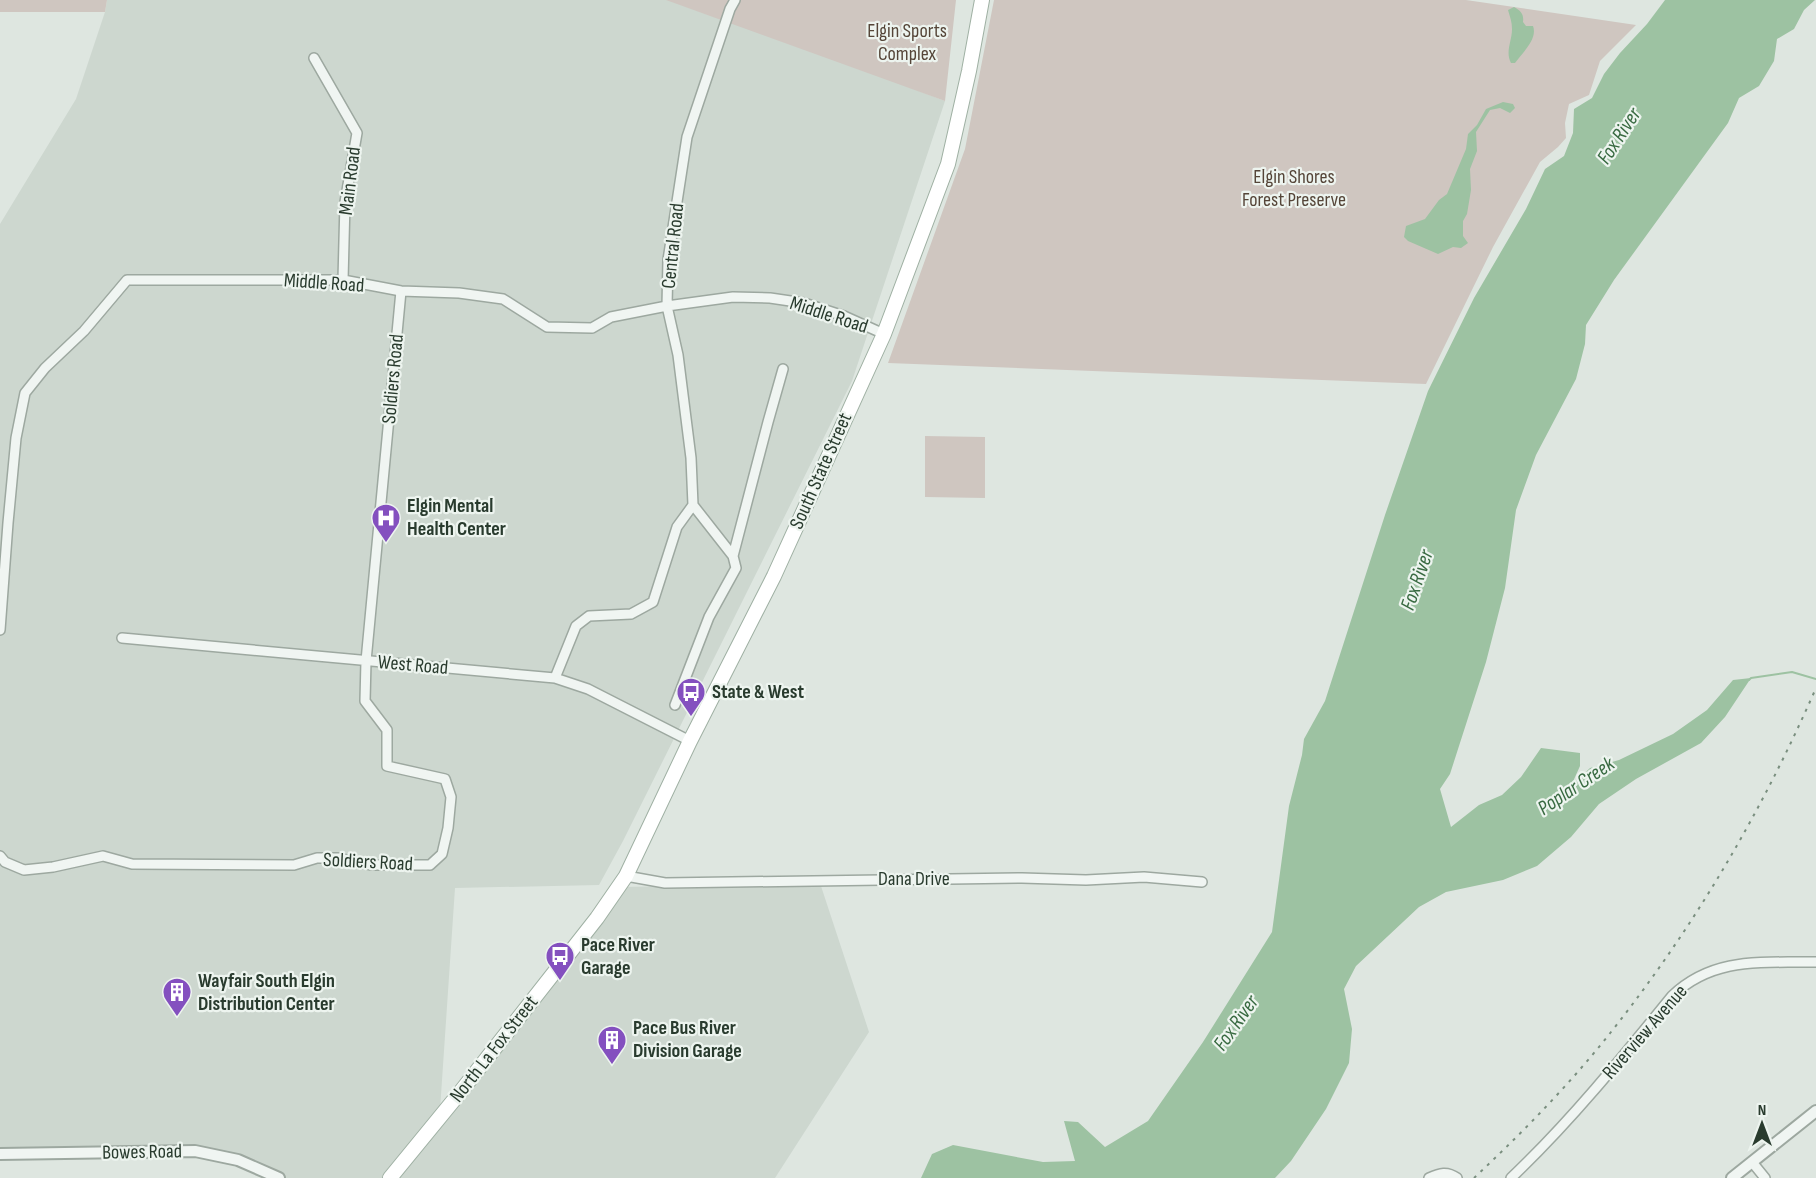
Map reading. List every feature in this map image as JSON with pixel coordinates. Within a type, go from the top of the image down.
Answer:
[{"type":"main road","name":"South State Street","points":[[597,918],[626,876],[690,741],[774,576],[884,334],[948,164],[982,0]]},
{"type":"main road","name":"North La Fox Street","points":[[390,1178],[597,918]]},
{"type":"street","name":"Central Road","points":[[693,505],[691,458],[678,355],[667,306],[668,260],[687,137],[735,0]]},
{"type":"street","name":"Main Road","points":[[314,58],[357,133],[345,202],[343,280]]},
{"type":"street","name":"Middle Road","points":[[1,626],[16,438],[25,393],[45,368],[84,331],[127,280],[343,280],[401,291],[459,293],[503,299],[547,327],[592,328],[611,317],[667,306],[733,297],[770,298],[804,303],[844,316],[884,334]]},
{"type":"street","name":"Soldiers Road","points":[[0,856],[5,862],[24,870],[53,867],[103,856],[132,864],[294,866],[317,858],[338,858],[371,865],[430,866],[442,854],[448,828],[451,797],[445,778],[387,766],[387,730],[365,700],[366,661],[401,291]]},
{"type":"street","points":[[675,705],[709,617],[736,568],[734,556],[783,369]]},
{"type":"street","points":[[555,678],[576,626],[589,616],[631,614],[653,602],[677,527],[693,505],[734,556]]},
{"type":"street","name":"West Road","points":[[122,638],[555,678],[588,689],[690,741]]},
{"type":"street","name":"Dana Drive","points":[[626,876],[665,883],[1022,878],[1086,880],[1144,877],[1202,882]]},
{"type":"street","name":"Riverview Avenue","points":[[1511,1178],[1605,1080],[1684,984],[1706,972],[1737,964],[1816,962]]},
{"type":"street","points":[[1732,1178],[1816,1111]]},
{"type":"street","name":"Bowes Road","points":[[0,1154],[195,1151],[238,1160],[279,1178]]},
{"type":"street","points":[[1752,1162],[1765,1178]]},
{"type":"street","points":[[1429,1178],[1441,1173],[1451,1174],[1457,1178]]},
{"type":"shaded area","name":"Elgin Mental Health Center","points":[[107,0],[683,0],[945,101],[852,381],[599,885],[455,888],[440,1110],[387,1178],[286,1178],[239,1158],[194,1147],[0,1149],[0,224],[76,99]]},
{"type":"shaded area","name":"Pace Bus River Division Garage","points":[[820,883],[869,1032],[775,1178],[392,1178],[622,887]]},
{"type":"green space","points":[[0,0],[107,0],[105,12],[0,12]]},
{"type":"green space","name":"Elgin Sports Complex","points":[[666,0],[956,0],[945,101]]},
{"type":"green space","name":"Elgin Shores Forest Preserve","points":[[994,0],[1466,0],[1636,25],[1600,61],[1589,95],[1569,104],[1565,123],[1566,138],[1540,162],[1493,247],[1426,384],[888,363],[965,149]]},
{"type":"green space","points":[[925,436],[985,437],[985,498],[925,497]]},
{"type":"water","name":"Fox River","points":[[1665,0],[1815,0],[1804,10],[1794,29],[1777,39],[1774,61],[1759,86],[1739,98],[1728,123],[1614,280],[1586,325],[1585,344],[1576,379],[1536,455],[1516,510],[1505,588],[1486,662],[1450,774],[1440,789],[1451,827],[1479,805],[1502,795],[1521,777],[1541,748],[1580,753],[1580,766],[1571,786],[1590,768],[1619,760],[1673,734],[1707,710],[1733,680],[1751,678],[1725,717],[1701,743],[1636,779],[1599,804],[1571,837],[1537,866],[1503,880],[1446,892],[1419,907],[1356,966],[1344,989],[1352,1029],[1349,1063],[1326,1109],[1291,1161],[1275,1178],[921,1178],[932,1154],[953,1145],[1043,1162],[1075,1161],[1064,1121],[1078,1122],[1105,1147],[1148,1121],[1203,1042],[1272,932],[1289,806],[1304,739],[1325,701],[1428,391],[1474,298],[1526,209],[1545,169],[1564,156],[1573,133],[1574,109],[1592,98],[1604,74]]},
{"type":"water","points":[[1514,7],[1522,13],[1526,26],[1533,26],[1534,31],[1528,46],[1515,63],[1511,63],[1509,51],[1512,26],[1508,10]]},
{"type":"water","points":[[1503,102],[1513,104],[1515,108],[1510,113],[1500,108],[1490,110],[1476,132],[1477,151],[1470,169],[1471,190],[1467,214],[1463,221],[1463,236],[1468,243],[1461,248],[1453,247],[1438,254],[1408,241],[1404,237],[1406,226],[1425,219],[1439,200],[1447,194],[1466,149],[1468,134],[1477,125],[1486,109]]},
{"type":"waterway","name":"Poplar Creek","points":[[1749,680],[1792,672],[1816,679]]},
{"type":"railway","points":[[1474,1178],[1563,1089],[1611,1032],[1671,951],[1750,823],[1816,688]]},
{"type":"place","name":"Elgin Mental Health Center","points":[[386,544]]},
{"type":"place","name":"State & West","points":[[691,718]]},
{"type":"place","name":"Pace River Garage","points":[[560,982]]},
{"type":"place","name":"Wayfair South Elgin Distribution Center","points":[[177,1018]]},
{"type":"place","name":"Pace Bus River Division Garage","points":[[612,1066]]}]
